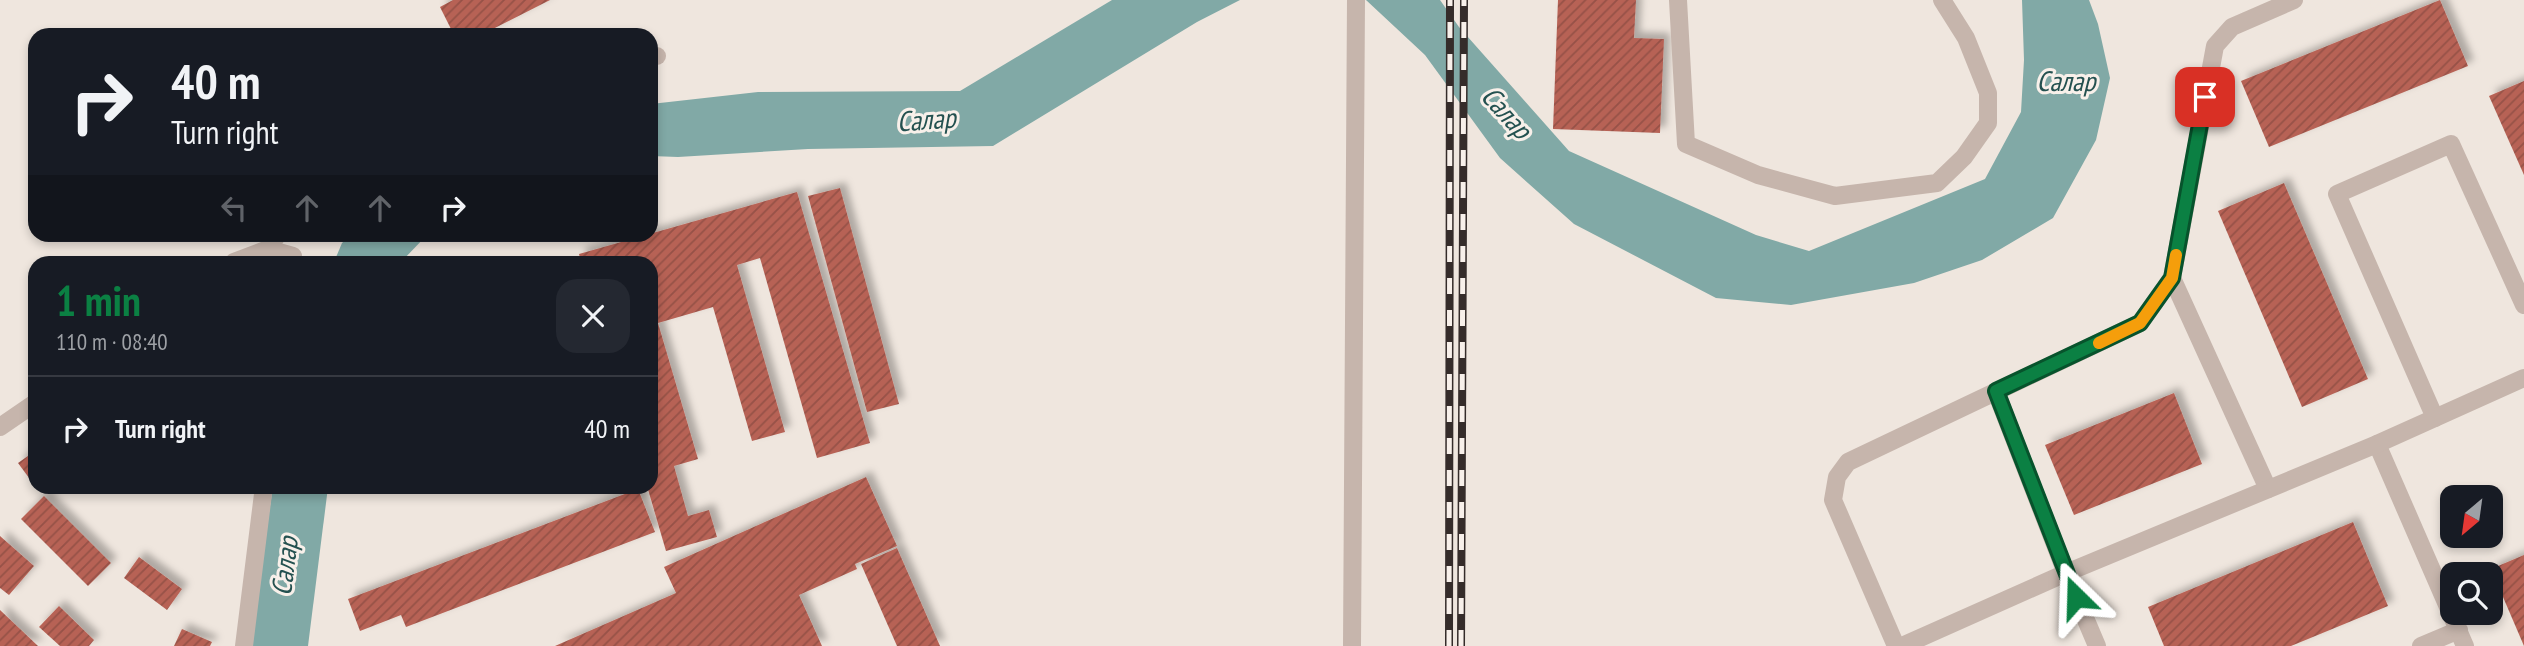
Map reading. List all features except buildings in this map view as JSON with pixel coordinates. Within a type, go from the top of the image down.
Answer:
[{"type":"street","points":[[1352,646],[1356,0]]},
{"type":"street","points":[[1678,0],[1686,144],[1758,175],[1835,196],[1937,183],[1964,157],[1988,123],[1988,93],[1966,38],[1942,0]]},
{"type":"street","points":[[1896,646],[1833,500],[1837,477],[1848,462],[2140,323],[2172,278],[2215,46],[2232,27],[2294,0]]},
{"type":"street","points":[[2435,418],[2337,194],[2451,144],[2524,305]]},
{"type":"street","points":[[246,256],[273,242],[293,256]]},
{"type":"street","points":[[2172,278],[2268,489]]},
{"type":"street","points":[[1902,646],[2066,573],[2377,444],[2524,378]]},
{"type":"street","points":[[1996,391],[2097,646]]},
{"type":"street","points":[[0,427],[28,407]]},
{"type":"street","points":[[2377,444],[2462,638],[2421,646]]},
{"type":"street","points":[[244,646],[263,494]]},
{"type":"water","name":"Салар","points":[[1112,0],[1240,0],[1197,22],[993,146],[808,149],[658,156],[658,103],[758,92],[960,91]]},
{"type":"water","name":"Салар","points":[[1366,0],[1440,0],[1459,27],[1569,151],[1756,235],[1809,251],[1985,179],[2021,112],[2024,60],[2022,0],[2089,0],[2098,24],[2110,78],[2096,140],[2053,218],[1982,260],[1914,283],[1791,305],[1716,298],[1574,224],[1500,158],[1425,55]]},
{"type":"water","points":[[420,242],[407,256],[337,256],[342,243]]},
{"type":"water","name":"Салар","points":[[272,494],[327,494],[308,646],[248,646]]},
{"type":"railway","points":[[1449,646],[1450,0]]},
{"type":"railway","points":[[1461,646],[1464,0]]},
{"type":"slow traffic","points":[[2099,343],[2140,323],[2172,278],[2176,255]]},
{"type":"route","points":[[2076,597],[1996,391],[2140,323],[2172,278],[2205,97]]}]
